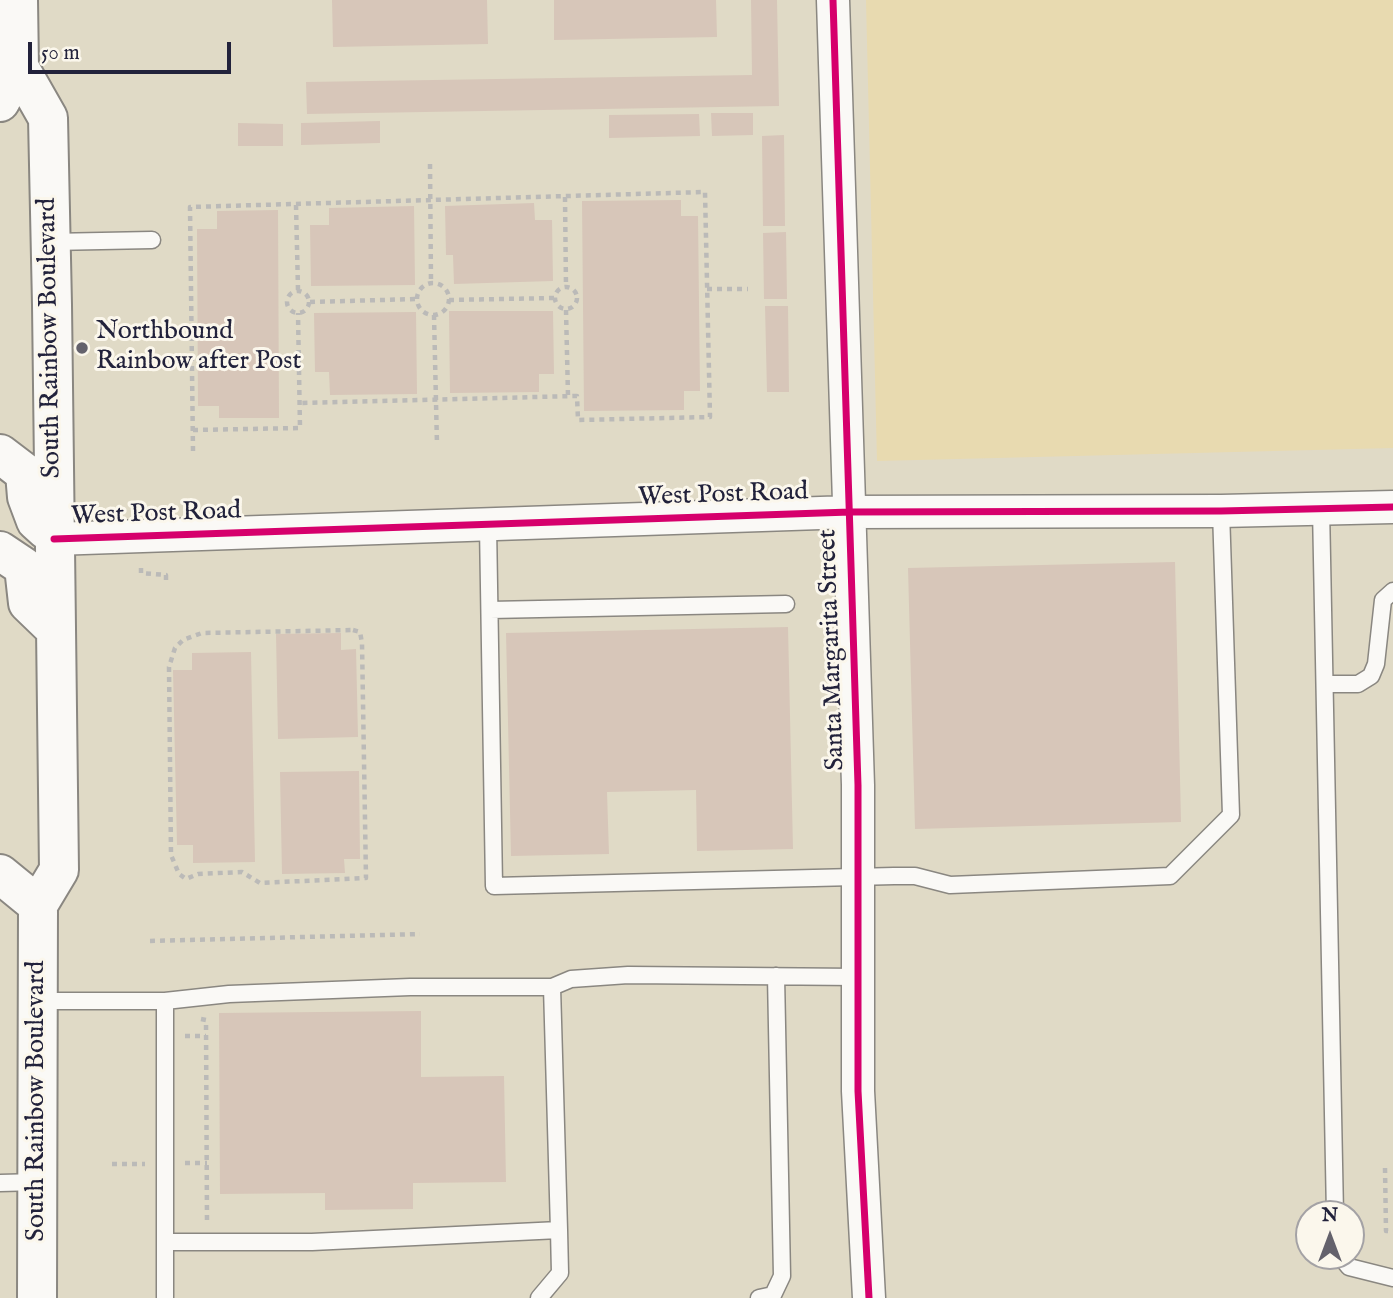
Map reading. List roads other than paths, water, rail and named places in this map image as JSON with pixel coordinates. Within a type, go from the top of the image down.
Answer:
[{"type":"main road","name":"South Rainbow Boulevard","points":[[12,13],[19,67],[48,118],[51,242],[58,870],[38,905],[37,1298]]},
{"type":"main road","name":"South Rainbow Boulevard","points":[[0,102],[19,67]]},
{"type":"main road","points":[[0,454],[25,473],[27,497],[36,521],[54,539]]},
{"type":"main road","points":[[0,551],[24,567],[28,603],[56,630]]},
{"type":"main road","points":[[0,874],[38,905]]},
{"type":"street","name":"Santa Margarita Street","points":[[833,0],[850,512],[858,877],[858,1091],[869,1298]]},
{"type":"street","name":"West Post Road","points":[[54,539],[850,512],[1221,511],[1393,507]]},
{"type":"lane","points":[[51,242],[152,240]]},
{"type":"lane","points":[[1321,508],[1335,1200]]},
{"type":"lane","points":[[488,526],[494,886],[915,876],[950,885],[1170,876],[1231,815],[1221,511]]},
{"type":"lane","points":[[1325,684],[1358,684],[1371,676],[1376,664],[1383,600],[1393,591]]},
{"type":"lane","points":[[490,610],[786,604]]},
{"type":"lane","points":[[38,1001],[165,1001],[229,994],[410,987],[552,987],[571,979],[628,975],[858,977]]},
{"type":"lane","points":[[759,1298],[773,1295],[782,1276],[776,976]]},
{"type":"lane","points":[[540,1298],[560,1273],[552,987]]},
{"type":"lane","points":[[165,1001],[165,1298]]},
{"type":"lane","points":[[0,1183],[38,1182]]},
{"type":"lane","points":[[165,1242],[312,1242],[559,1230]]},
{"type":"lane","points":[[1358,1270],[1393,1278]]},
{"type":"place","name":"Northbound Rainbow after Post","points":[[82,348]]}]
